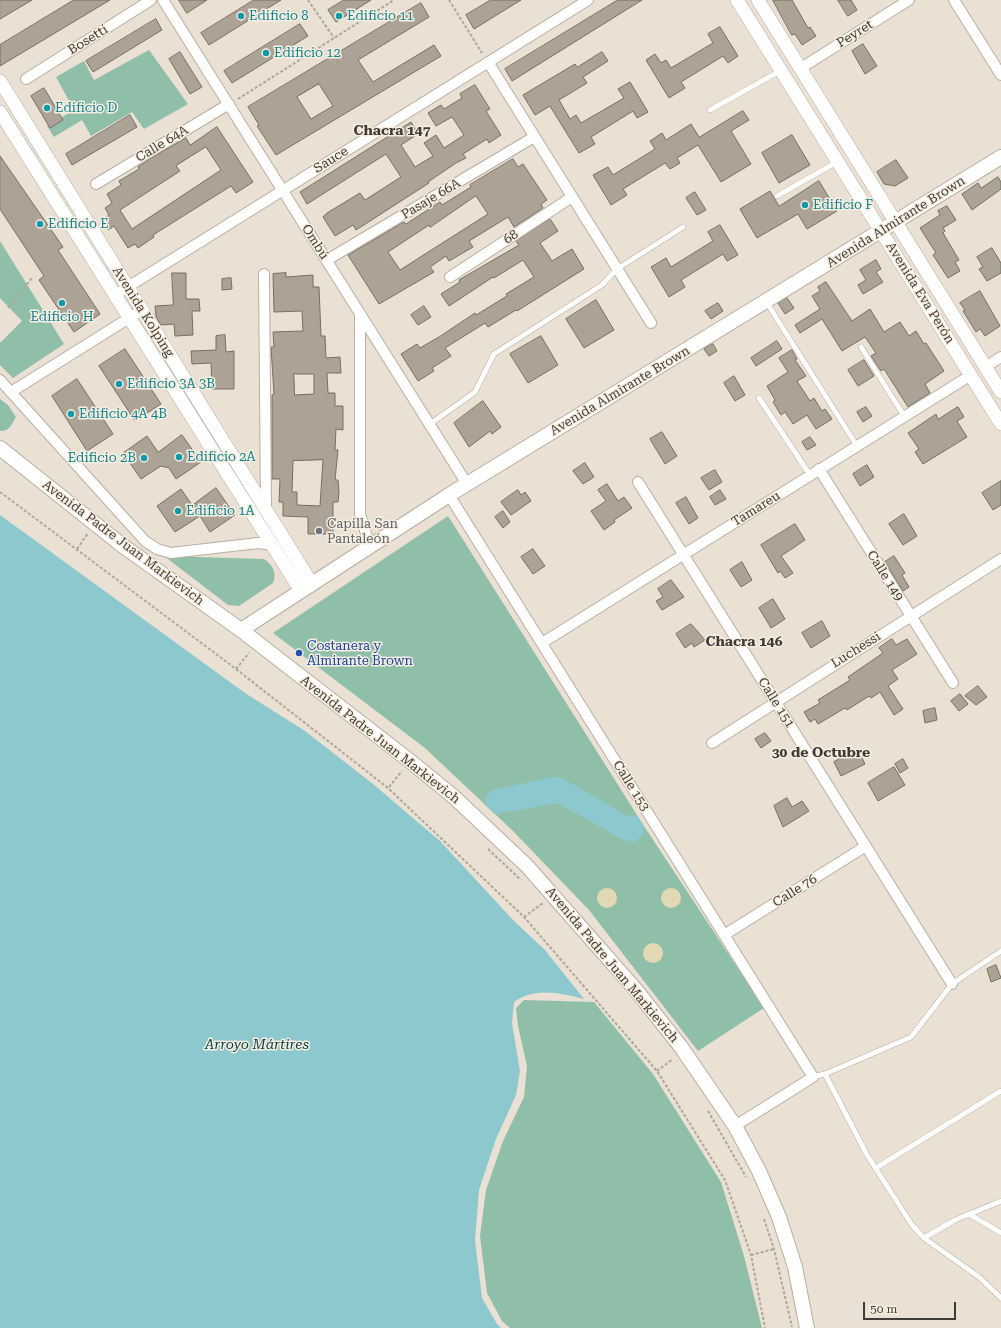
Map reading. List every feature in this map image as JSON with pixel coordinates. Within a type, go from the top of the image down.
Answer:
[{"type":"main road","name":"Avenida Almirante Brown","points":[[241,630],[449,495],[766,302],[1001,156]]},
{"type":"main road","name":"Avenida Padre Juan Markievich","points":[[0,448],[124,546],[241,630],[454,797],[526,866],[590,936],[681,1047],[735,1126],[759,1171],[779,1217],[795,1267],[808,1328]]},
{"type":"street","name":"Bosetti","points":[[26,79],[151,0]]},
{"type":"street","name":"Ombú","points":[[162,0],[229,104],[467,484]]},
{"type":"street","name":"Sauce","points":[[115,296],[588,0]]},
{"type":"street","name":"Avenida Eva Perón","points":[[737,0],[1001,424]]},
{"type":"street","name":"Avenida Eva Perón","points":[[758,0],[1001,392]]},
{"type":"street","name":"Peyret","points":[[800,68],[909,0]]},
{"type":"street","points":[[954,0],[1001,76]]},
{"type":"street","points":[[488,62],[651,323]]},
{"type":"street","name":"Avenida Kolping","points":[[0,82],[266,510],[306,587]]},
{"type":"street","name":"Calle 64A","points":[[96,184],[229,104]]},
{"type":"street","name":"Avenida Kolping","points":[[0,112],[272,545],[306,587]]},
{"type":"street","name":"Pasaje 66A","points":[[327,260],[534,137]]},
{"type":"street","name":"68","points":[[450,277],[572,197]]},
{"type":"street","points":[[264,274],[266,510]]},
{"type":"street","points":[[11,392],[142,310]]},
{"type":"street","points":[[360,315],[360,514],[370,547]]},
{"type":"street","points":[[985,366],[1001,356]]},
{"type":"street","name":"Tamareu","points":[[542,643],[970,375]]},
{"type":"street","points":[[0,380],[145,541],[157,548],[171,553],[258,543],[272,545]]},
{"type":"street","name":"Calle 149","points":[[819,469],[953,683]]},
{"type":"street","name":"Calle 151","points":[[638,482],[952,984]]},
{"type":"street","name":"Calle 153","points":[[449,495],[813,1077]]},
{"type":"street","name":"Luchessi","points":[[712,742],[1001,560]]},
{"type":"street","name":"Calle 76","points":[[724,935],[866,846]]},
{"type":"street","points":[[735,1126],[813,1077]]},
{"type":"lane","points":[[710,110],[781,70]]},
{"type":"lane","points":[[777,196],[838,161]]},
{"type":"lane","points":[[430,424],[475,392],[494,354],[602,285],[617,269],[684,227]]},
{"type":"lane","points":[[766,302],[857,446]]},
{"type":"lane","points":[[860,347],[904,416]]},
{"type":"lane","points":[[760,398],[810,475]]},
{"type":"lane","points":[[813,1077],[825,1074],[911,1037],[952,984],[1001,951]]},
{"type":"lane","points":[[825,1074],[876,1168],[912,1225],[924,1238],[979,1278],[1001,1298]]},
{"type":"lane","points":[[876,1168],[1001,1091]]},
{"type":"lane","points":[[924,1238],[969,1214],[1001,1201]]},
{"type":"lane","points":[[969,1214],[1001,1233]]},
{"type":"path","points":[[308,0],[334,38]]},
{"type":"path","points":[[229,104],[394,0]]},
{"type":"path","points":[[449,0],[488,62]]},
{"type":"path","points":[[8,308],[32,278]]},
{"type":"path","points":[[0,492],[236,669],[388,788],[524,917],[657,1071],[725,1180],[751,1255],[765,1328]]},
{"type":"path","points":[[77,549],[88,532],[95,537]]},
{"type":"path","points":[[236,669],[249,653],[255,658]]},
{"type":"path","points":[[388,788],[404,768]]},
{"type":"path","points":[[482,844],[522,881]]},
{"type":"path","points":[[524,917],[544,903],[538,897]]},
{"type":"path","points":[[657,1071],[676,1057]]},
{"type":"path","points":[[707,1110],[749,1182]]},
{"type":"path","points":[[763,1216],[774,1249],[792,1328]]},
{"type":"path","points":[[751,1255],[774,1249]]},
{"type":"green space","points":[[149,50],[188,104],[144,129],[132,112],[91,136],[82,120],[54,137],[47,126],[74,110],[56,77],[84,61],[94,80]]},
{"type":"green space","points":[[0,241],[64,344],[13,378],[0,365],[0,343],[22,321],[0,298]]},
{"type":"green space","points":[[0,399],[8,405],[16,417],[10,427],[3,431],[0,431]]},
{"type":"green space","points":[[448,516],[644,826],[764,1008],[698,1051],[589,910],[513,831],[425,748],[273,633]]},
{"type":"green space","points":[[164,556],[264,559],[270,564],[275,576],[273,583],[239,606],[228,605]]},
{"type":"green space","points":[[524,1000],[594,1002],[653,1074],[721,1182],[744,1256],[762,1328],[510,1328],[502,1321],[487,1293],[480,1236],[486,1190],[503,1141],[524,1097],[527,1066],[518,1026],[516,1008]]},
{"type":"sand","points":[[607,888],[614,891],[617,898],[614,905],[607,908],[600,905],[597,898],[600,891]]},
{"type":"sand","points":[[671,888],[678,891],[681,898],[678,905],[671,908],[664,905],[661,898],[664,891]]},
{"type":"sand","points":[[653,943],[660,946],[663,953],[660,960],[653,963],[646,960],[643,953],[646,946]]},
{"type":"water","name":"Arroyo Mártires","points":[[0,515],[245,693],[305,731],[373,784],[440,841],[513,920],[545,950],[584,999],[557,993],[539,993],[522,997],[514,1002],[512,1023],[520,1071],[516,1095],[496,1139],[479,1190],[475,1240],[482,1298],[497,1324],[501,1328],[0,1328]]},
{"type":"water","points":[[560,777],[628,816],[637,815],[644,826],[643,834],[635,842],[623,840],[558,803],[495,814],[486,806],[485,799],[492,790]]},
{"type":"building","points":[[0,0],[32,0],[0,19]]},
{"type":"building","points":[[74,0],[110,0],[0,66],[0,45]]},
{"type":"building","points":[[179,0],[207,0],[187,13]]},
{"type":"building","name":"Edificio 8","points":[[254,0],[281,0],[209,45],[201,33]]},
{"type":"building","name":"Edificio 11","points":[[344,0],[371,0],[336,22],[328,10]]},
{"type":"building","points":[[491,0],[521,0],[474,29],[466,15]]},
{"type":"building","points":[[618,0],[642,0],[512,81],[505,69]]},
{"type":"building","points":[[773,0],[792,0],[808,28],[810,27],[816,36],[802,45],[795,34],[792,35]]},
{"type":"building","points":[[838,0],[851,0],[857,10],[848,16]]},
{"type":"building","points":[[421,3],[429,17],[358,60],[373,82],[434,45],[441,56],[276,155],[257,126],[259,125],[248,107]],"holes":[[[319,84],[333,106],[311,119],[297,97]]]},
{"type":"building","points":[[156,19],[162,30],[93,72],[86,61]]},
{"type":"building","name":"Edificio 12","points":[[300,24],[308,36],[232,83],[224,71]]},
{"type":"building","points":[[720,27],[738,56],[728,63],[723,56],[681,82],[685,88],[669,98],[646,60],[655,54],[661,63],[666,60],[671,68],[713,43],[708,34]]},
{"type":"building","points":[[863,44],[877,66],[865,74],[852,51]]},
{"type":"building","points":[[180,52],[202,87],[190,94],[169,59]]},
{"type":"building","points":[[602,52],[608,61],[583,77],[587,83],[559,100],[570,119],[576,115],[581,123],[624,98],[618,89],[630,82],[648,112],[637,118],[633,111],[591,137],[595,144],[579,153],[550,106],[535,115],[523,95],[575,64],[577,67]]},
{"type":"building","points":[[475,85],[490,109],[486,111],[501,135],[489,143],[487,139],[463,154],[466,158],[456,163],[428,182],[429,183],[356,230],[353,225],[335,236],[323,217],[327,213],[360,193],[365,200],[401,177],[386,154],[307,204],[300,192],[411,122],[418,134],[401,145],[415,167],[433,156],[424,143],[436,135],[444,148],[464,135],[452,117],[436,126],[428,113],[441,105],[444,109],[462,98],[460,94]]},
{"type":"building","name":"Edificio D","points":[[44,88],[63,120],[50,128],[31,96]]},
{"type":"building","points":[[743,111],[749,120],[731,131],[751,164],[721,182],[698,145],[677,158],[680,163],[670,169],[665,163],[623,189],[627,195],[611,205],[593,175],[608,167],[613,175],[655,149],[650,141],[662,133],[666,140],[691,124],[699,137]]},
{"type":"building","points":[[130,115],[137,127],[72,165],[66,154]]},
{"type":"building","points":[[217,127],[253,182],[236,193],[231,186],[153,235],[154,237],[138,248],[135,244],[128,248],[114,226],[108,230],[102,220],[109,215],[105,208],[112,203],[107,194],[121,185],[119,181],[139,169],[138,167],[146,161],[186,138],[190,145]],"holes":[[[206,147],[221,170],[132,229],[120,210],[180,171],[176,166]]]},
{"type":"building","points":[[792,135],[810,165],[779,183],[762,153]]},
{"type":"building","points":[[0,156],[63,247],[58,250],[100,314],[74,332],[39,280],[44,276],[0,209]]},
{"type":"building","points":[[513,159],[518,167],[523,164],[547,200],[541,204],[543,208],[514,227],[508,217],[469,241],[473,247],[449,261],[446,256],[430,267],[434,272],[379,304],[348,255],[404,222],[406,224],[440,202],[442,205],[471,187],[470,185]],"holes":[[[476,196],[488,214],[400,270],[388,252],[429,225],[430,227]]]},
{"type":"building","points":[[896,160],[908,178],[895,186],[884,184],[877,172]]},
{"type":"building","points":[[998,177],[1001,182],[1001,189],[972,210],[962,194],[978,183],[981,188]]},
{"type":"building","points":[[819,181],[837,211],[807,229],[798,214],[757,238],[740,209],[770,191],[779,206]]},
{"type":"building","points":[[695,192],[706,210],[697,215],[686,198]]},
{"type":"building","points":[[947,206],[956,220],[943,228],[945,231],[943,233],[959,260],[955,262],[960,271],[948,278],[933,255],[936,253],[920,228],[940,215],[938,211]]},
{"type":"building","points":[[550,219],[558,231],[540,243],[552,261],[572,249],[584,269],[517,311],[516,310],[488,327],[485,323],[445,348],[451,356],[432,368],[434,371],[418,381],[401,354],[417,344],[420,348],[439,337],[475,313],[476,315],[507,296],[506,294],[534,277],[523,260],[494,278],[493,277],[449,306],[441,294],[460,282],[459,280],[519,245],[516,241]]},
{"type":"building","points":[[720,225],[738,255],[727,261],[723,254],[681,280],[685,287],[669,297],[651,267],[666,258],[671,267],[713,241],[708,232]]},
{"type":"building","points":[[992,248],[1001,263],[1001,273],[987,281],[979,269],[983,267],[977,257]]},
{"type":"building","points":[[876,260],[881,269],[876,272],[883,282],[863,294],[858,285],[866,280],[860,270]]},
{"type":"building","points":[[172,273],[186,273],[186,299],[199,299],[200,311],[192,311],[193,335],[175,336],[174,324],[161,325],[156,317],[155,306],[173,305]]},
{"type":"building","points":[[286,273],[286,277],[313,275],[313,287],[319,287],[321,336],[325,336],[326,358],[340,357],[341,373],[327,373],[328,393],[335,393],[335,406],[343,406],[343,430],[336,429],[335,450],[338,450],[335,480],[338,480],[339,492],[338,502],[333,502],[333,534],[308,534],[308,517],[283,516],[283,502],[279,502],[280,479],[272,479],[272,395],[274,394],[271,347],[274,347],[273,332],[303,331],[302,311],[274,312],[273,274]],"holes":[[[294,374],[314,374],[314,394],[295,395]],[[323,460],[320,506],[297,505],[297,492],[292,492],[293,461]]]},
{"type":"building","points":[[231,278],[232,289],[222,290],[222,279]]},
{"type":"building","points":[[826,282],[852,321],[870,309],[884,332],[900,322],[909,336],[916,331],[924,344],[926,343],[944,371],[925,384],[930,393],[908,407],[884,369],[881,371],[871,356],[876,353],[865,337],[842,351],[822,319],[800,333],[795,325],[820,309],[812,296],[820,291],[818,287]]},
{"type":"building","points":[[980,291],[1000,326],[985,336],[980,329],[976,332],[963,311],[965,310],[960,303]]},
{"type":"building","points":[[787,298],[794,308],[785,314],[778,303]]},
{"type":"building","points":[[596,300],[614,330],[584,348],[566,319]]},
{"type":"building","points":[[718,303],[723,311],[711,319],[705,311]]},
{"type":"building","points":[[424,306],[431,317],[418,325],[411,315]]},
{"type":"building","points":[[225,335],[226,352],[234,351],[234,389],[212,389],[211,363],[192,364],[191,351],[216,350],[216,336]]},
{"type":"building","points":[[541,336],[558,365],[528,383],[510,354]]},
{"type":"building","points":[[777,341],[782,349],[756,366],[751,358]]},
{"type":"building","points":[[713,344],[717,351],[709,356],[704,349]]},
{"type":"building","name":"Edificio 3A 3B","points":[[125,349],[161,404],[135,421],[99,366]]},
{"type":"building","points":[[792,350],[797,359],[795,360],[806,376],[797,381],[810,401],[814,398],[822,411],[825,409],[832,419],[816,429],[807,415],[793,424],[785,412],[781,415],[773,402],[775,400],[767,386],[788,372],[779,358]]},
{"type":"building","points":[[864,360],[874,376],[858,386],[848,370]]},
{"type":"building","points":[[734,376],[745,395],[735,401],[724,383]]},
{"type":"building","name":"Edificio 4A 4B","points":[[77,379],[113,434],[87,451],[52,396]]},
{"type":"building","points":[[483,401],[501,427],[492,434],[490,431],[469,447],[454,423]]},
{"type":"building","points":[[866,407],[872,416],[863,422],[857,412]]},
{"type":"building","points":[[958,407],[964,417],[957,421],[967,437],[923,464],[915,452],[919,449],[908,433],[936,414],[938,419]]},
{"type":"building","points":[[662,432],[677,456],[665,464],[650,439]]},
{"type":"building","points":[[182,435],[201,462],[176,479],[169,468],[161,466],[141,479],[123,453],[147,436],[158,452]]},
{"type":"building","points":[[810,437],[816,445],[807,450],[802,442]]},
{"type":"building","points":[[585,463],[594,477],[583,484],[573,471]]},
{"type":"building","points":[[867,465],[874,477],[860,486],[853,474]]},
{"type":"building","points":[[715,470],[722,482],[709,490],[701,478]]},
{"type":"building","points":[[1001,481],[1001,505],[993,510],[982,493]]},
{"type":"building","points":[[607,484],[618,501],[624,497],[632,508],[614,520],[615,522],[604,530],[591,511],[606,501],[598,490]]},
{"type":"building","points":[[216,488],[235,515],[210,532],[200,516],[175,532],[157,506],[181,489],[192,505]]},
{"type":"building","points":[[518,490],[521,495],[525,492],[531,501],[511,515],[501,502]]},
{"type":"building","points":[[720,490],[726,499],[715,505],[710,497]]},
{"type":"building","points":[[686,497],[698,518],[689,524],[676,503]]},
{"type":"building","points":[[503,511],[510,522],[503,528],[495,517]]},
{"type":"building","points":[[904,514],[917,536],[903,545],[889,524]]},
{"type":"building","points":[[795,524],[805,540],[781,556],[793,573],[785,578],[780,571],[778,573],[761,545]]},
{"type":"building","points":[[533,549],[545,566],[533,574],[521,557]]},
{"type":"building","points":[[894,556],[905,573],[902,575],[909,587],[903,591],[885,562]]},
{"type":"building","points":[[742,562],[752,580],[741,587],[730,570]]},
{"type":"building","points":[[671,580],[684,597],[662,610],[656,601],[663,597],[658,589]]},
{"type":"building","points":[[773,599],[785,619],[771,628],[759,608]]},
{"type":"building","points":[[822,621],[830,636],[811,648],[802,633]]},
{"type":"building","points":[[691,624],[705,640],[694,647],[692,643],[685,648],[676,634]]},
{"type":"building","points":[[892,639],[896,645],[907,639],[917,654],[892,670],[898,679],[888,686],[903,709],[894,715],[880,692],[871,698],[869,696],[847,710],[845,708],[818,724],[815,719],[810,722],[804,712],[820,703],[818,700],[850,680],[848,677],[883,653],[879,648]]},
{"type":"building","points":[[978,686],[987,697],[976,705],[965,696]]},
{"type":"building","points":[[960,694],[968,704],[959,711],[951,701]]},
{"type":"building","points":[[935,708],[937,720],[925,723],[923,711]]},
{"type":"building","points":[[765,733],[771,741],[761,748],[755,739]]},
{"type":"building","points":[[858,750],[865,764],[841,776],[834,762]]},
{"type":"building","points":[[903,759],[908,768],[900,773],[895,764]]},
{"type":"building","points":[[894,767],[905,785],[878,801],[868,783]]},
{"type":"building","points":[[787,798],[792,807],[802,801],[809,811],[783,827],[774,806]]},
{"type":"building","points":[[996,965],[1001,978],[991,982],[987,969]]},
{"type":"place","name":"Edificio 8","points":[[241,16]]},
{"type":"place","name":"Edificio 11","points":[[339,16]]},
{"type":"place","name":"Edificio 12","points":[[266,53]]},
{"type":"place","name":"Edificio D","points":[[47,108]]},
{"type":"place","name":"Edificio F","points":[[805,205]]},
{"type":"place","name":"Edificio E","points":[[40,224]]},
{"type":"place","name":"Edificio H","points":[[62,303]]},
{"type":"place","name":"Edificio 3A 3B","points":[[119,384]]},
{"type":"place","name":"Edificio 4A 4B","points":[[71,414]]},
{"type":"place","name":"Edificio 2A","points":[[179,457]]},
{"type":"place","name":"Edificio 2B","points":[[144,458]]},
{"type":"place","name":"Edificio 1A","points":[[178,511]]},
{"type":"place","name":"Capilla San Pantaleón","points":[[319,531]]},
{"type":"place","name":"Costanera y Almirante Brown","points":[[299,653]]},
{"type":"district","name":"Chacra 147","points":[[392,131]]},
{"type":"district","name":"Chacra 146","points":[[744,642]]},
{"type":"district","name":"30 de Octubre","points":[[821,753]]}]
